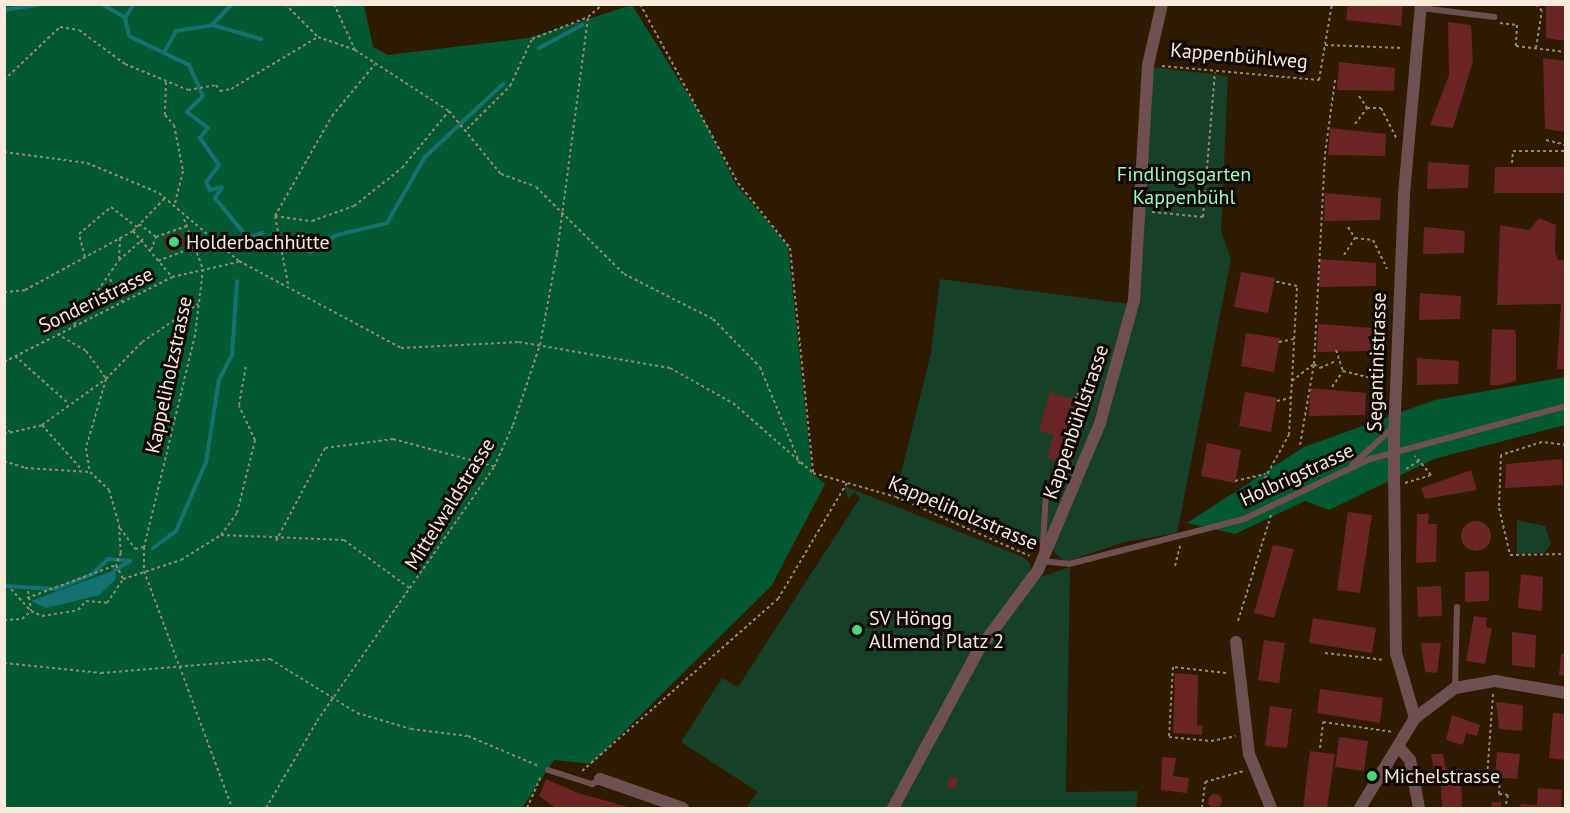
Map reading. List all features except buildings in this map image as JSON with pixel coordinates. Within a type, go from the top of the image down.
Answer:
[{"type":"street","name":"Kappenbühlstrasse","points":[[893,808],[978,651],[1042,561],[1077,488],[1115,376],[1134,300],[1148,65],[1162,4]]},
{"type":"street","name":"Segantinistrasse","points":[[1415,718],[1396,653],[1394,430],[1404,194],[1421,6]]},
{"type":"street","points":[[1236,642],[1249,754],[1271,808]]},
{"type":"street","points":[[1360,808],[1415,718],[1455,688],[1495,681],[1566,693]]},
{"type":"street","points":[[1399,747],[1412,766],[1419,808]]},
{"type":"street","points":[[600,779],[683,808]]},
{"type":"lane","points":[[1421,6],[1496,20]]},
{"type":"lane","name":"Holbrigstrasse","points":[[1042,561],[1069,564],[1244,519],[1271,508],[1352,466],[1535,410],[1566,406]]},
{"type":"lane","points":[[1352,466],[1394,430]]},
{"type":"lane","points":[[1042,561],[1046,492]]},
{"type":"lane","points":[[1455,688],[1457,608]]},
{"type":"lane","points":[[548,770],[592,784],[600,779]]},
{"type":"path","points":[[285,4],[318,37],[355,50],[449,111],[467,129],[501,174],[536,187],[563,217],[624,274],[713,320],[760,367],[801,466]]},
{"type":"path","points":[[334,4],[355,50]]},
{"type":"path","points":[[467,129],[510,86],[532,39],[588,17],[603,4]]},
{"type":"path","points":[[640,4],[738,183],[790,248],[813,473]]},
{"type":"path","points":[[1325,45],[1332,4]]},
{"type":"path","points":[[1536,4],[1542,11],[1536,48]]},
{"type":"path","name":"Mittelwaldstrasse","points":[[266,808],[333,699],[412,590],[494,466],[540,345],[563,217],[588,17]]},
{"type":"path","points":[[1496,20],[1517,25],[1516,46],[1566,52]]},
{"type":"path","points":[[4,80],[60,27],[79,30],[124,64],[188,90],[216,85],[220,91],[231,89],[318,37]]},
{"type":"path","name":"Kappenbühlweg","points":[[1148,65],[1319,80],[1325,45],[1407,48]]},
{"type":"path","points":[[288,284],[276,216],[332,116],[375,63]]},
{"type":"path","points":[[1140,211],[1203,217],[1215,72]]},
{"type":"path","points":[[1300,445],[1314,364],[1325,154],[1335,80]]},
{"type":"path","points":[[166,81],[165,115],[174,125],[183,171],[174,207]]},
{"type":"path","points":[[1359,96],[1367,108],[1388,114],[1399,138]]},
{"type":"path","points":[[1355,124],[1367,108]]},
{"type":"path","points":[[276,216],[312,220],[354,206],[402,168],[449,111]]},
{"type":"path","points":[[1546,140],[1566,145]]},
{"type":"path","points":[[1512,163],[1513,151],[1566,151]]},
{"type":"path","points":[[4,152],[87,163],[166,197],[184,219],[203,269],[239,261]]},
{"type":"path","points":[[4,292],[25,290],[133,231],[166,197]]},
{"type":"path","points":[[85,257],[79,234],[111,207],[156,237]]},
{"type":"path","name":"Kappeliholzstrasse","points":[[184,219],[239,261],[288,284],[401,348],[481,342],[540,345],[670,368],[732,403],[801,466],[813,473],[896,497],[1042,561]]},
{"type":"path","points":[[151,250],[156,237],[187,226]]},
{"type":"path","points":[[1348,227],[1355,238],[1379,245],[1385,269],[1390,270]]},
{"type":"path","points":[[133,231],[143,239],[157,262],[172,278]]},
{"type":"path","points":[[73,326],[110,279],[119,260],[120,238]]},
{"type":"path","points":[[1344,255],[1355,238]]},
{"type":"path","points":[[119,260],[143,239]]},
{"type":"path","points":[[157,262],[195,247]]},
{"type":"path","name":"Kappeliholzstrasse","points":[[203,269],[199,304],[144,547],[144,571],[232,808]]},
{"type":"path","name":"Sonderistrasse","points":[[4,362],[172,278],[203,269]]},
{"type":"path","points":[[110,279],[122,302]]},
{"type":"path","points":[[1244,519],[1265,474],[1289,435],[1297,286],[1274,281]]},
{"type":"path","points":[[4,434],[42,425],[106,379],[142,342],[199,304]]},
{"type":"path","points":[[57,334],[86,351],[106,379]]},
{"type":"path","points":[[1279,342],[1294,339]]},
{"type":"path","points":[[1336,350],[1336,361],[1343,370],[1372,378],[1380,405],[1386,406]]},
{"type":"path","points":[[15,356],[69,405]]},
{"type":"path","points":[[1314,364],[1320,368],[1336,361]]},
{"type":"path","points":[[1292,381],[1314,364]]},
{"type":"path","points":[[11,589],[31,611],[42,616],[78,610],[86,601],[107,603],[123,579],[181,560],[220,535],[237,513],[255,440],[239,405],[246,366]]},
{"type":"path","points":[[1332,387],[1343,370]]},
{"type":"path","points":[[90,472],[86,448],[106,379]]},
{"type":"path","points":[[1075,400],[1077,394],[1099,395]]},
{"type":"path","points":[[1277,401],[1291,398]]},
{"type":"path","points":[[42,425],[83,471]]},
{"type":"path","points":[[4,426],[10,432]]},
{"type":"path","points":[[276,541],[325,448],[393,439],[494,466]]},
{"type":"path","points":[[1566,445],[1542,442],[1501,455],[1499,508],[1510,555],[1566,554]]},
{"type":"path","points":[[1403,483],[1431,475],[1419,459],[1409,467]]},
{"type":"path","points":[[4,461],[25,468],[90,472],[109,490],[119,526],[122,553],[116,565],[27,598]]},
{"type":"path","points":[[1235,481],[1265,474]]},
{"type":"path","points":[[574,779],[778,599],[847,483]]},
{"type":"path","points":[[1238,621],[1271,508]]},
{"type":"path","points":[[119,526],[135,549],[144,547]]},
{"type":"path","points":[[220,535],[276,541],[344,540],[412,590]]},
{"type":"path","points":[[1175,566],[1182,535]]},
{"type":"path","points":[[116,565],[123,579]]},
{"type":"path","points":[[28,591],[27,598],[31,611]]},
{"type":"path","points":[[4,620],[22,619],[31,611]]},
{"type":"path","points":[[1325,653],[1387,660]]},
{"type":"path","points":[[4,663],[101,672],[270,659],[333,699],[386,723],[468,736],[545,768],[527,808]]},
{"type":"path","points":[[1229,673],[1173,666],[1169,736],[1211,741],[1234,736]]},
{"type":"path","points":[[1494,689],[1487,778],[1500,779],[1499,794],[1508,795],[1505,808]]},
{"type":"path","points":[[1320,748],[1323,722],[1396,732]]},
{"type":"path","points":[[1202,808],[1205,782],[1247,771]]},
{"type":"green space","points":[[5,5],[364,5],[373,47],[388,55],[528,38],[632,5],[707,125],[735,183],[788,246],[812,473],[825,484],[772,585],[591,764],[554,760],[522,808],[5,808]]},
{"type":"green space","name":"Findlingsgarten Kappenbühl","points":[[1152,67],[1228,76],[1221,231],[1231,259],[1177,533],[1124,542],[1065,562],[1051,549],[1090,462],[1137,301]]},
{"type":"green space","points":[[940,279],[1130,304],[1076,478],[1050,535],[1032,550],[896,493],[931,353]]},
{"type":"green space","points":[[1565,377],[1565,425],[1434,459],[1329,510],[1305,501],[1235,534],[1187,523],[1304,447],[1435,400]]},
{"type":"green space","points":[[844,486],[1023,557],[1031,564],[1029,573],[889,808],[746,808],[758,792],[681,742],[722,678],[738,687],[860,498],[854,492],[848,499]]},
{"type":"green space","points":[[1517,520],[1545,526],[1551,544],[1544,553],[1517,554]]},
{"type":"green space","points":[[1070,567],[1066,792],[1138,791],[1136,808],[895,808],[963,679],[1037,578]]},
{"type":"water","points":[[115,570],[116,579],[99,595],[46,608],[31,601]]},
{"type":"waterway","points":[[4,10],[41,4]]},
{"type":"waterway","points":[[102,4],[125,18],[129,36],[189,65],[203,96],[187,112],[208,128],[200,138],[219,165],[206,182],[210,190],[222,187],[215,198],[248,238],[262,233]]},
{"type":"waterway","points":[[125,18],[134,4]]},
{"type":"waterway","points":[[165,51],[176,31],[212,25],[232,4]]},
{"type":"waterway","points":[[212,25],[261,39]]},
{"type":"waterway","points":[[539,48],[582,25]]},
{"type":"waterway","points":[[282,241],[310,252],[337,235],[387,223],[425,157],[503,84]]},
{"type":"waterway","points":[[153,548],[176,531],[206,462],[219,380],[232,355],[237,281]]},
{"type":"waterway","points":[[4,586],[56,589],[93,574],[108,559],[130,561]]},
{"type":"waterway","points":[[115,570],[130,561]]},
{"type":"place","name":"Holderbachhütte","points":[[174,242]]},
{"type":"place","name":"SV Höngg Allmend Platz 2","points":[[857,630]]},
{"type":"place","name":"Michelstrasse","points":[[1372,776]]}]
